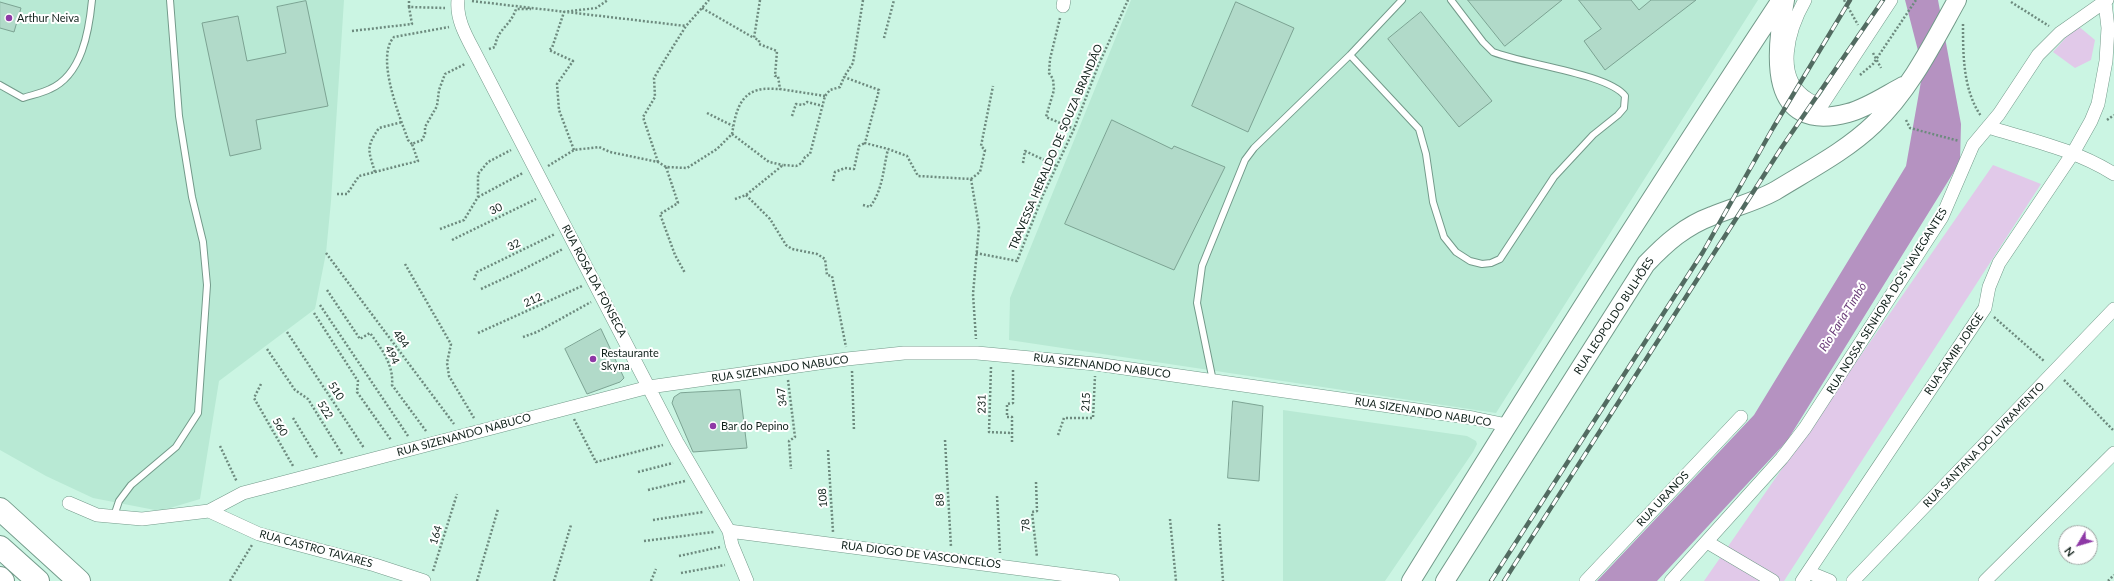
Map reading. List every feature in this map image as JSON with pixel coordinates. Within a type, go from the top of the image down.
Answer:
[{"type":"highway","points":[[0,510],[79,581]]},
{"type":"highway","points":[[0,547],[38,581]]},
{"type":"highway","points":[[0,578],[3,581]]},
{"type":"main road","points":[[1411,581],[1507,425],[1658,187],[1781,0]]},
{"type":"main road","points":[[1785,0],[1778,46],[1779,70],[1782,88],[1786,97],[1799,110],[1806,114],[1818,116],[1832,116],[1850,112],[1909,83]]},
{"type":"main road","name":"RUA LEOPOLDO BULHÕES","points":[[1445,581],[1646,264],[1656,252],[1667,241],[1711,216],[1763,198],[1855,140],[1875,124],[1909,83],[1957,11]]},
{"type":"street","points":[[1805,0],[1795,18],[1789,37],[1788,64],[1790,77],[1799,91],[1808,99],[1822,105],[1891,0]]},
{"type":"street","name":"RUA NOSSA SENHORA DOS NAVEGANTES","points":[[1671,581],[1782,458],[1805,428],[1942,217],[1973,146],[2038,55],[2060,33],[2106,1]]},
{"type":"street","name":"RUA SAMIR JORGE","points":[[1805,577],[1985,308],[1989,286],[1999,263],[2073,153],[2092,121],[2098,104],[2106,62],[2108,28],[2106,1]]},
{"type":"street","name":"RUA ROSA DA FONSECA","points":[[457,4],[461,26],[476,56],[687,460],[715,510],[729,531],[732,545],[747,581]]},
{"type":"street","points":[[1988,127],[2073,153],[2099,164],[2114,174]]},
{"type":"street","name":"RUA SANTANA DO LIVRAMENTO","points":[[1853,581],[2114,309]]},
{"type":"street","name":"RUA SIZENANDO NABUCO","points":[[69,503],[97,515],[142,519],[209,511],[243,493],[649,387],[849,359],[904,353],[977,353],[1014,355],[1096,364],[1473,418],[1507,425]]},
{"type":"street","name":"RUA URANOS","points":[[1586,581],[1741,416]]},
{"type":"street","points":[[1985,581],[2114,452]]},
{"type":"street","name":"RUA CASTRO TAVARES","points":[[209,511],[258,534],[375,565],[428,577]]},
{"type":"street","name":"RUA DIOGO DE VASCONCELOS","points":[[729,531],[1001,565],[1113,581]]},
{"type":"street","points":[[1707,542],[1773,581]]},
{"type":"street","points":[[1805,577],[1830,581]]},
{"type":"lane","points":[[0,85],[23,98],[51,89],[73,71],[86,38],[92,0]]},
{"type":"lane","points":[[114,516],[119,501],[131,486],[176,447],[198,413],[207,285],[203,242],[192,197],[179,116],[170,0]]},
{"type":"lane","points":[[1214,381],[1197,303],[1199,284],[1202,266],[1245,160],[1269,132],[1350,55],[1402,0]]},
{"type":"lane","points":[[1350,55],[1419,129],[1426,154],[1433,202],[1444,237],[1456,252],[1470,261],[1482,264],[1491,263],[1500,259],[1554,177],[1593,135],[1624,108],[1625,96],[1621,90],[1589,77],[1494,52],[1483,42],[1451,0]]},
{"type":"path","points":[[352,31],[412,24],[409,0]]},
{"type":"path","points":[[564,12],[596,8],[608,0]]},
{"type":"path","points":[[658,162],[643,118],[655,97],[654,78],[686,26],[709,0]]},
{"type":"path","points":[[754,38],[760,0]]},
{"type":"path","points":[[732,134],[770,162],[796,166],[802,163],[805,157],[810,154],[825,96],[830,90],[840,87],[844,77],[853,63],[863,0]]},
{"type":"path","points":[[884,38],[894,0]]},
{"type":"path","name":"TRAVESSA HERALDO DE SOUZA BRANDÃO","points":[[976,253],[1017,261],[1043,195],[1074,129],[1098,66],[1128,0]]},
{"type":"path","points":[[1900,23],[1916,0]]},
{"type":"path","points":[[471,1],[686,26]]},
{"type":"path","points":[[2011,2],[2060,33]]},
{"type":"path","points":[[1064,3],[1050,60],[1049,73],[1053,79],[1054,90],[1046,118],[1074,129]]},
{"type":"path","points":[[409,6],[457,4]]},
{"type":"path","points":[[702,8],[759,40],[759,44],[777,51],[775,76],[778,76],[780,89]]},
{"type":"path","points":[[412,144],[422,140],[425,134],[425,127],[437,106],[439,90],[445,74],[495,47],[496,37],[512,20],[516,9],[530,10]]},
{"type":"path","points":[[1957,11],[1963,61],[1974,106],[1988,127]]},
{"type":"path","points":[[564,12],[552,48],[549,50],[573,61],[557,84],[559,110],[574,150]]},
{"type":"path","points":[[337,194],[347,194],[359,176],[418,161],[412,144],[408,140],[402,122],[387,64],[390,42],[394,37],[461,26]]},
{"type":"path","points":[[844,77],[879,90],[865,143]]},
{"type":"path","points":[[833,181],[835,172],[845,168],[854,169],[858,146],[865,143],[907,156],[918,176],[971,179],[980,172],[985,150],[980,146],[992,86]]},
{"type":"path","points":[[478,197],[536,170],[574,150],[599,147],[610,152],[658,162],[666,167],[687,168],[717,149],[732,134],[733,126],[743,98],[758,90],[780,89],[825,96]]},
{"type":"path","points":[[792,116],[796,104],[803,105],[807,102],[822,106]]},
{"type":"path","points":[[706,113],[733,126]]},
{"type":"path","points":[[1906,120],[1910,128],[1973,146]]},
{"type":"path","points":[[375,172],[370,157],[369,142],[379,128],[402,122]]},
{"type":"path","points":[[440,230],[464,220],[478,197],[478,174],[488,162],[522,144]]},
{"type":"path","points":[[863,205],[870,207],[876,199],[883,182],[888,149]]},
{"type":"path","points":[[1023,163],[1025,151],[1057,166]]},
{"type":"path","points":[[735,199],[746,195],[783,165]]},
{"type":"path","points":[[666,167],[678,203],[660,214],[675,255],[685,273]]},
{"type":"path","points":[[971,179],[979,227],[973,294],[977,353]]},
{"type":"path","name":"30","points":[[452,240],[548,193]]},
{"type":"path","points":[[746,195],[770,219],[786,245],[792,249],[817,254],[825,259],[827,275],[832,276],[836,290],[849,359],[854,431]]},
{"type":"path","name":"32","points":[[474,280],[477,272],[566,228]]},
{"type":"path","points":[[481,289],[574,243]]},
{"type":"path","name":"484","points":[[326,253],[463,436]]},
{"type":"path","points":[[406,264],[451,344],[447,363],[449,376],[480,431]]},
{"type":"path","name":"212","points":[[478,333],[594,281]]},
{"type":"path","name":"494","points":[[327,290],[360,339],[370,333],[385,354],[393,376],[392,385],[435,443]]},
{"type":"path","points":[[523,337],[537,332],[601,296]]},
{"type":"path","points":[[320,305],[416,448]]},
{"type":"path","points":[[314,312],[358,381],[357,392],[400,452]]},
{"type":"path","name":"510","points":[[287,332],[372,459]]},
{"type":"path","name":"522","points":[[267,349],[295,390],[308,399],[349,465]]},
{"type":"path","name":"231","points":[[991,354],[990,432],[1012,433]]},
{"type":"path","points":[[1012,442],[1012,417],[1007,416],[1007,404],[1012,403],[1014,355]]},
{"type":"path","name":"215","points":[[1058,435],[1064,418],[1093,418],[1096,364]]},
{"type":"path","name":"347","points":[[787,368],[795,437],[790,441],[791,469]]},
{"type":"path","name":"560","points":[[261,384],[254,398],[300,478]]},
{"type":"path","points":[[569,408],[596,462],[678,442]]},
{"type":"path","points":[[293,418],[326,471]]},
{"type":"path","name":"88","points":[[945,440],[952,559]]},
{"type":"path","points":[[220,446],[243,493]]},
{"type":"path","name":"108","points":[[828,450],[834,544]]},
{"type":"path","points":[[638,472],[687,460]]},
{"type":"path","points":[[648,490],[698,478]]},
{"type":"path","name":"78","points":[[1036,482],[1037,511],[1032,512],[1038,570]]},
{"type":"path","name":"164","points":[[428,577],[457,494]]},
{"type":"path","points":[[997,496],[1001,565]]},
{"type":"path","points":[[476,581],[498,509]]},
{"type":"path","points":[[653,520],[715,510]]},
{"type":"path","points":[[1170,519],[1176,581]]},
{"type":"path","points":[[1219,524],[1223,581]]},
{"type":"path","points":[[554,581],[571,525]]},
{"type":"path","points":[[644,541],[729,531]]},
{"type":"path","points":[[230,581],[258,534]]},
{"type":"path","points":[[679,556],[732,545]]},
{"type":"path","points":[[681,573],[739,562]]},
{"type":"path","points":[[651,581],[656,569]]},
{"type":"path","points":[[2108,581],[2114,575]]},
{"type":"shaded area","points":[[0,0],[344,0],[331,201],[326,253],[315,309],[219,381],[200,499],[160,511],[93,498],[46,476],[0,450]]},
{"type":"shaded area","points":[[1131,0],[1758,0],[1496,413],[1009,340],[1010,298]]},
{"type":"shaded area","points":[[2077,25],[2095,40],[2091,60],[2075,68],[2053,52]]},
{"type":"shaded area","points":[[1993,165],[2041,184],[1784,581],[1704,581]]},
{"type":"shaded area","points":[[1283,410],[1467,436],[1476,441],[1477,444],[1473,452],[1385,581],[1283,581]]},
{"type":"water","name":"Rio Faria-Timbó","points":[[1905,0],[1938,0],[1961,124],[1960,162],[1787,441],[1657,581],[1597,581],[1754,415],[1906,166],[1923,70]]},
{"type":"building","points":[[1468,0],[1562,0],[1505,46]]},
{"type":"building","points":[[1579,0],[1631,0],[1639,10],[1651,0],[1696,0],[1605,70],[1584,41],[1601,29]]},
{"type":"building","points":[[306,1],[328,106],[256,120],[261,149],[230,156],[202,23],[238,16],[247,61],[286,53],[277,7]]},
{"type":"building","name":"Arthur Neiva","points":[[0,2],[21,8],[14,32],[0,28]]},
{"type":"building","points":[[1236,2],[1294,28],[1248,132],[1192,106]]},
{"type":"building","points":[[1421,12],[1492,101],[1459,127],[1388,39]]},
{"type":"building","points":[[1112,120],[1172,149],[1174,146],[1225,167],[1174,270],[1065,224]]},
{"type":"building","name":"Restaurante Skyna","points":[[601,329],[624,378],[620,382],[587,394],[565,349]]},
{"type":"building","points":[[740,390],[747,448],[693,452],[672,403],[674,397],[680,393]]},
{"type":"building","points":[[1233,401],[1263,406],[1259,481],[1228,478]]},
{"type":"railway","points":[[1491,581],[1703,252],[1773,128],[1850,0]]},
{"type":"railway","points":[[1504,581],[1782,147],[1883,0]]},
{"type":"place","name":"Arthur Neiva","points":[[9,18]]},
{"type":"place","name":"Restaurante Skyna","points":[[593,359]]},
{"type":"place","name":"Bar do Pepino","points":[[713,426]]}]
